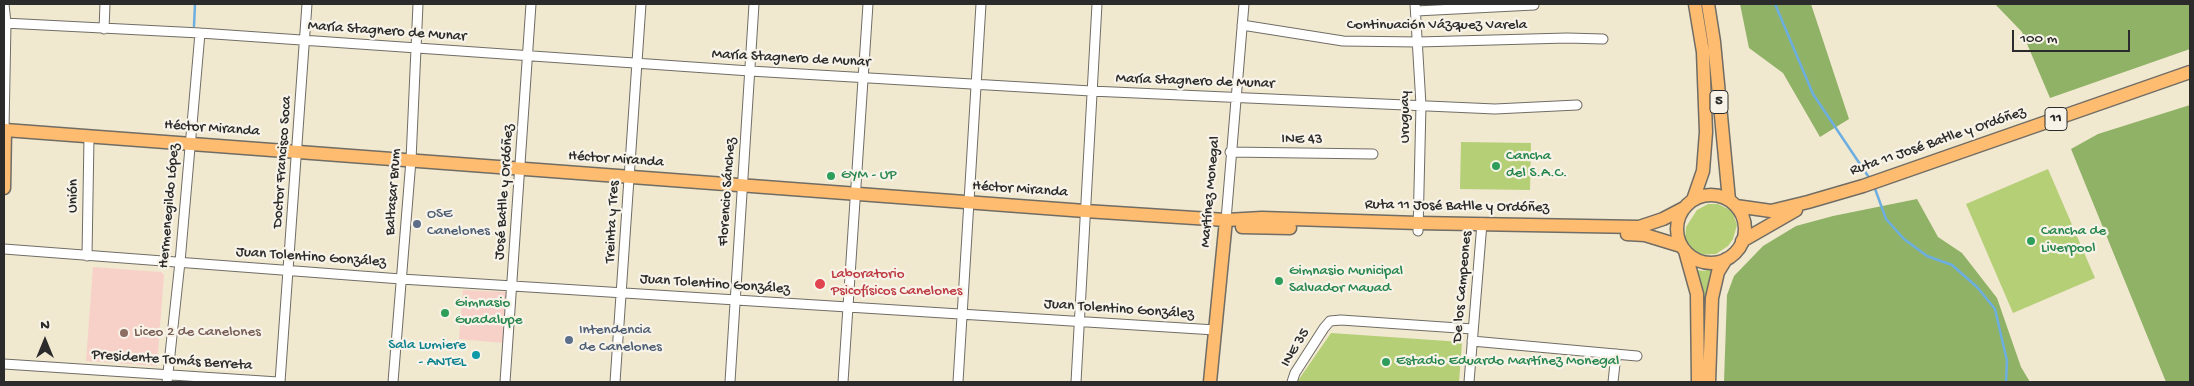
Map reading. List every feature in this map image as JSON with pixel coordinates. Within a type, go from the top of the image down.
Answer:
[{"type":"highway","name":"5","points":[[1689,204],[1703,171],[1706,132],[1703,52],[1696,4]]},
{"type":"highway","name":"5","points":[[1708,4],[1732,203]]},
{"type":"highway","name":"Ruta 11 José Batlle y Ordóñez","points":[[1732,203],[1771,211],[1808,202],[1863,186],[2190,72]]},
{"type":"highway","points":[[4,130],[4,188]]},
{"type":"highway","name":"Héctor Miranda","points":[[4,130],[1225,223]]},
{"type":"highway","points":[[1698,382],[1697,294],[1677,230],[1680,215],[1689,204],[1707,195],[1722,197],[1732,203],[1744,222],[1742,241],[1738,248],[1726,259],[1718,272],[1712,298],[1709,382]]},
{"type":"highway","name":"Ruta 11 José Batlle y Ordóñez","points":[[1742,241],[1808,202]]},
{"type":"highway","name":"Ruta 11 José Batlle y Ordóñez","points":[[1225,223],[1262,218],[1418,227],[1640,227],[1664,219],[1689,204]]},
{"type":"highway","name":"Martínez Monegal","points":[[1210,382],[1225,223]]},
{"type":"highway","name":"Ruta 11 José Batlle y Ordóñez","points":[[1482,227],[1633,234],[1683,248]]},
{"type":"highway","points":[[1683,248],[1697,260],[1704,262],[1711,263],[1726,259]]},
{"type":"street","points":[[4,4],[4,130]]},
{"type":"street","points":[[104,29],[105,4]]},
{"type":"street","name":"Doctor Francisco Soca","points":[[279,382],[289,270],[307,4]]},
{"type":"street","name":"Baltasar Brum","points":[[392,382],[411,160],[418,4]]},
{"type":"street","name":"José Batlle y Ordóñez","points":[[506,382],[531,4]]},
{"type":"street","name":"Treinta y Tres","points":[[615,382],[641,4]]},
{"type":"street","name":"Florencio Sánchez","points":[[730,382],[754,4]]},
{"type":"street","points":[[843,382],[868,4]]},
{"type":"street","points":[[958,382],[981,4]]},
{"type":"street","points":[[1076,382],[1098,4]]},
{"type":"street","name":"Martínez Monegal","points":[[1225,223],[1244,4]]},
{"type":"street","points":[[1415,7],[1534,5]]},
{"type":"street","name":"Uruguay","points":[[1415,7],[1421,105],[1418,227]]},
{"type":"street","name":"María Stagnero de Munar","points":[[5,23],[200,33],[750,71],[1092,91],[1495,109],[1577,105]]},
{"type":"street","name":"Continuación Vázquez Varela","points":[[1242,26],[1343,41],[1418,42],[1567,38],[1603,39]]},
{"type":"street","name":"Hermenegildo López","points":[[167,378],[180,262],[200,33]]},
{"type":"street","name":"Unión","points":[[87,256],[89,137]]},
{"type":"street","name":"INE 43","points":[[1230,152],[1373,154]]},
{"type":"street","name":"De los Campeones","points":[[1469,382],[1482,227]]},
{"type":"street","name":"Juan Tolentino González","points":[[4,249],[401,279],[1215,330]]},
{"type":"street","name":"INE 35","points":[[1292,382],[1294,373],[1330,321],[1340,320],[1473,329]]},
{"type":"street","points":[[1472,340],[1637,356]]},
{"type":"street","points":[[1613,382],[1616,354]]},
{"type":"street","name":"Presidente Tomás Berreta","points":[[4,364],[167,378],[279,382]]},
{"type":"shaded area","name":"Liceo 2 de Canelones","points":[[93,267],[161,272],[164,275],[157,366],[86,361]]},
{"type":"shaded area","points":[[463,290],[506,292],[503,343],[459,339]]},
{"type":"green space","points":[[1740,4],[1811,4],[1849,119],[1820,137],[1783,73],[1749,48]]},
{"type":"green space","points":[[1995,4],[2190,4],[2190,49],[2050,98],[2022,32]]},
{"type":"green space","points":[[2190,105],[2190,382],[2166,382],[2071,149],[2098,134]]},
{"type":"green space","name":"Cancha del S.A.C.","points":[[1461,142],[1531,143],[1530,190],[1460,189]]},
{"type":"green space","name":"Cancha de Liverpool","points":[[2048,169],[2095,278],[2013,313],[1966,204]]},
{"type":"green space","points":[[1917,199],[1938,237],[1962,253],[1997,298],[2021,367],[2030,382],[1724,382],[1727,295],[1734,276],[1763,246],[1796,226],[1833,216]]},
{"type":"green space","points":[[1708,204],[1718,204],[1732,211],[1737,225],[1733,239],[1728,246],[1716,254],[1695,255],[1689,252],[1685,242],[1686,227],[1697,210]]},
{"type":"green space","points":[[1714,268],[1705,310],[1703,350],[1702,297],[1697,270],[1704,271]]},
{"type":"green space","name":"Estadio Eduardo Martínez Monegal","points":[[1331,333],[1462,342],[1459,382],[1297,382]]},
{"type":"waterway","points":[[194,26],[195,4]]},
{"type":"waterway","points":[[1775,4],[1813,94],[1870,179]]},
{"type":"waterway","points":[[1874,186],[1886,219],[1904,239],[1927,256],[1952,265],[1977,287],[1995,309],[2007,361],[2006,382]]},
{"type":"place","name":"Cancha del S.A.C.","points":[[1496,166]]},
{"type":"place","name":"GYM - UP","points":[[831,176]]},
{"type":"place","name":"OSE Canelones","points":[[417,224]]},
{"type":"place","name":"Cancha de Liverpool","points":[[2031,241]]},
{"type":"place","name":"Gimnasio Municipal Salvador Mauad","points":[[1279,281]]},
{"type":"place","name":"Laboratorio Psicofísicos Canelones","points":[[820,284]]},
{"type":"place","name":"Gimnasio Guadalupe","points":[[445,313]]},
{"type":"place","name":"Liceo 2 de Canelones","points":[[124,333]]},
{"type":"place","name":"Intendencia de Canelones","points":[[569,340]]},
{"type":"place","name":"Sala Lumiere - ANTEL","points":[[476,355]]},
{"type":"place","name":"Estadio Eduardo Martínez Monegal","points":[[1386,362]]}]
